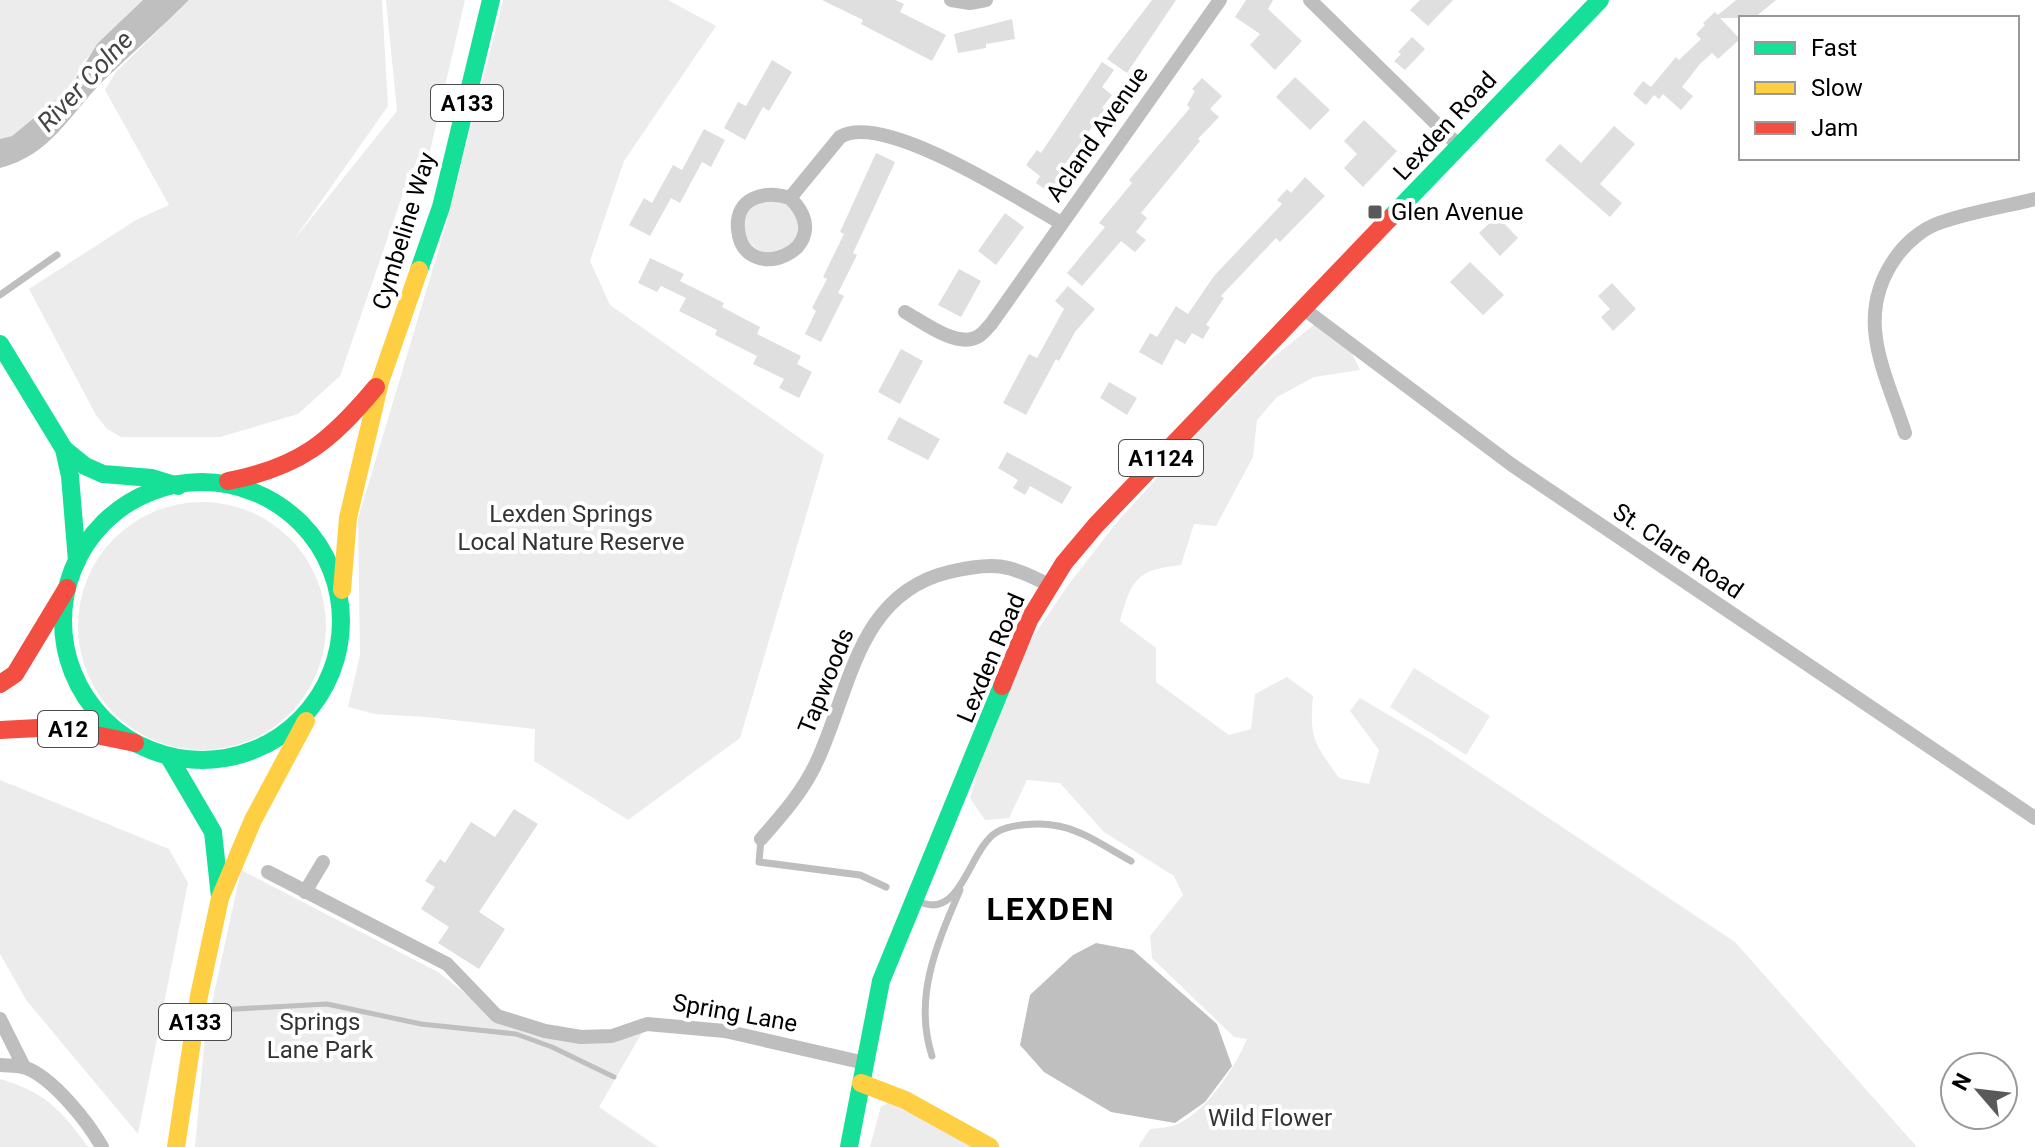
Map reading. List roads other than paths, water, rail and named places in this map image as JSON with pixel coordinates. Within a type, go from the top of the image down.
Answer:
[{"type":"main road","name":"Cymbeline Way","points":[[340,607],[348,518],[380,382],[441,207],[491,0]]},
{"type":"main road","name":"Lexden Road","points":[[849,1147],[881,981],[1023,634],[1049,585],[1096,525],[1600,0]]},
{"type":"main road","points":[[0,344],[64,449],[72,487],[77,561]]},
{"type":"main road","name":"Cymbeline Way","points":[[219,483],[285,468],[317,450],[356,412],[380,382]]},
{"type":"main road","points":[[64,449],[85,466],[103,474],[152,478],[178,486]]},
{"type":"main road","points":[[0,684],[15,674],[67,588],[77,561],[96,531],[117,511],[139,497],[178,486],[219,483],[252,491],[273,501],[306,529],[321,548],[333,573],[340,607],[340,636],[335,662],[323,689],[307,712],[271,742],[248,753],[205,760],[169,757],[135,743],[109,725],[78,684],[67,657],[63,631],[67,588]]},
{"type":"main road","name":"A133","points":[[176,1147],[199,996],[220,898],[253,820],[323,689]]},
{"type":"main road","name":"A12","points":[[0,730],[57,727],[135,743]]},
{"type":"main road","name":"A133","points":[[169,757],[213,832],[220,898]]},
{"type":"main road","points":[[861,1083],[905,1100],[990,1147]]},
{"type":"street","points":[[951,0],[970,3],[986,0]]},
{"type":"street","name":"Acland Avenue","points":[[905,312],[963,340],[976,337],[991,324],[1220,0]]},
{"type":"street","points":[[1310,0],[1459,146]]},
{"type":"street","points":[[790,198],[840,137],[850,131],[861,130],[906,141],[970,171],[1061,223]]},
{"type":"street","points":[[774,193],[790,198],[805,221],[798,247],[787,257],[777,260],[761,259],[752,254],[744,246],[738,226],[746,204],[762,194],[774,193]]},
{"type":"street","points":[[1905,433],[1874,340],[1873,314],[1885,272],[1916,236],[1937,223],[2035,199]]},
{"type":"street","name":"St. Clare Road","points":[[1304,309],[1512,465],[2035,818]]},
{"type":"street","name":"Tapwoods","points":[[761,839],[799,793],[812,771],[856,657],[873,624],[895,600],[932,576],[984,564],[1019,570],[1049,585]]},
{"type":"street","points":[[305,892],[323,862]]},
{"type":"street","name":"Spring Lane","points":[[268,872],[447,964],[497,1016],[545,1031],[581,1037],[612,1036],[647,1024],[725,1031],[865,1063]]},
{"type":"street","points":[[0,1019],[24,1067],[64,1098],[102,1147]]},
{"type":"street","points":[[0,1065],[24,1067]]},
{"type":"lane","points":[[0,295],[57,255]]},
{"type":"lane","points":[[932,1056],[925,1033],[928,973],[962,885],[985,841],[999,830],[1050,824],[1070,829],[1131,861]]},
{"type":"lane","points":[[761,839],[759,862],[860,875],[886,887]]},
{"type":"lane","points":[[916,900],[930,908],[939,906],[962,885]]},
{"type":"water","name":"River Colne","points":[[143,0],[189,0],[103,81],[46,144],[18,162],[0,168],[0,139],[12,136],[68,90],[98,43]]},
{"type":"water","points":[[1096,943],[1133,950],[1217,1024],[1232,1066],[1205,1102],[1175,1123],[1111,1112],[1044,1072],[1020,1045],[1030,995],[1073,955]]},
{"type":"waterway","points":[[217,1010],[327,1004],[421,1024],[516,1034],[552,1047],[614,1077]]},
{"type":"place","name":"Glen Avenue","points":[[1375,212]]},
{"type":"district","name":"LEXDEN","points":[[1051,909]]},
{"type":"park label","name":"Lexden Springs Local Nature Reserve","points":[[571,528]]},
{"type":"park label","name":"Springs Lane Park","points":[[320,1036]]},
{"type":"park label","name":"Wild Flower","points":[[1270,1118]]}]
